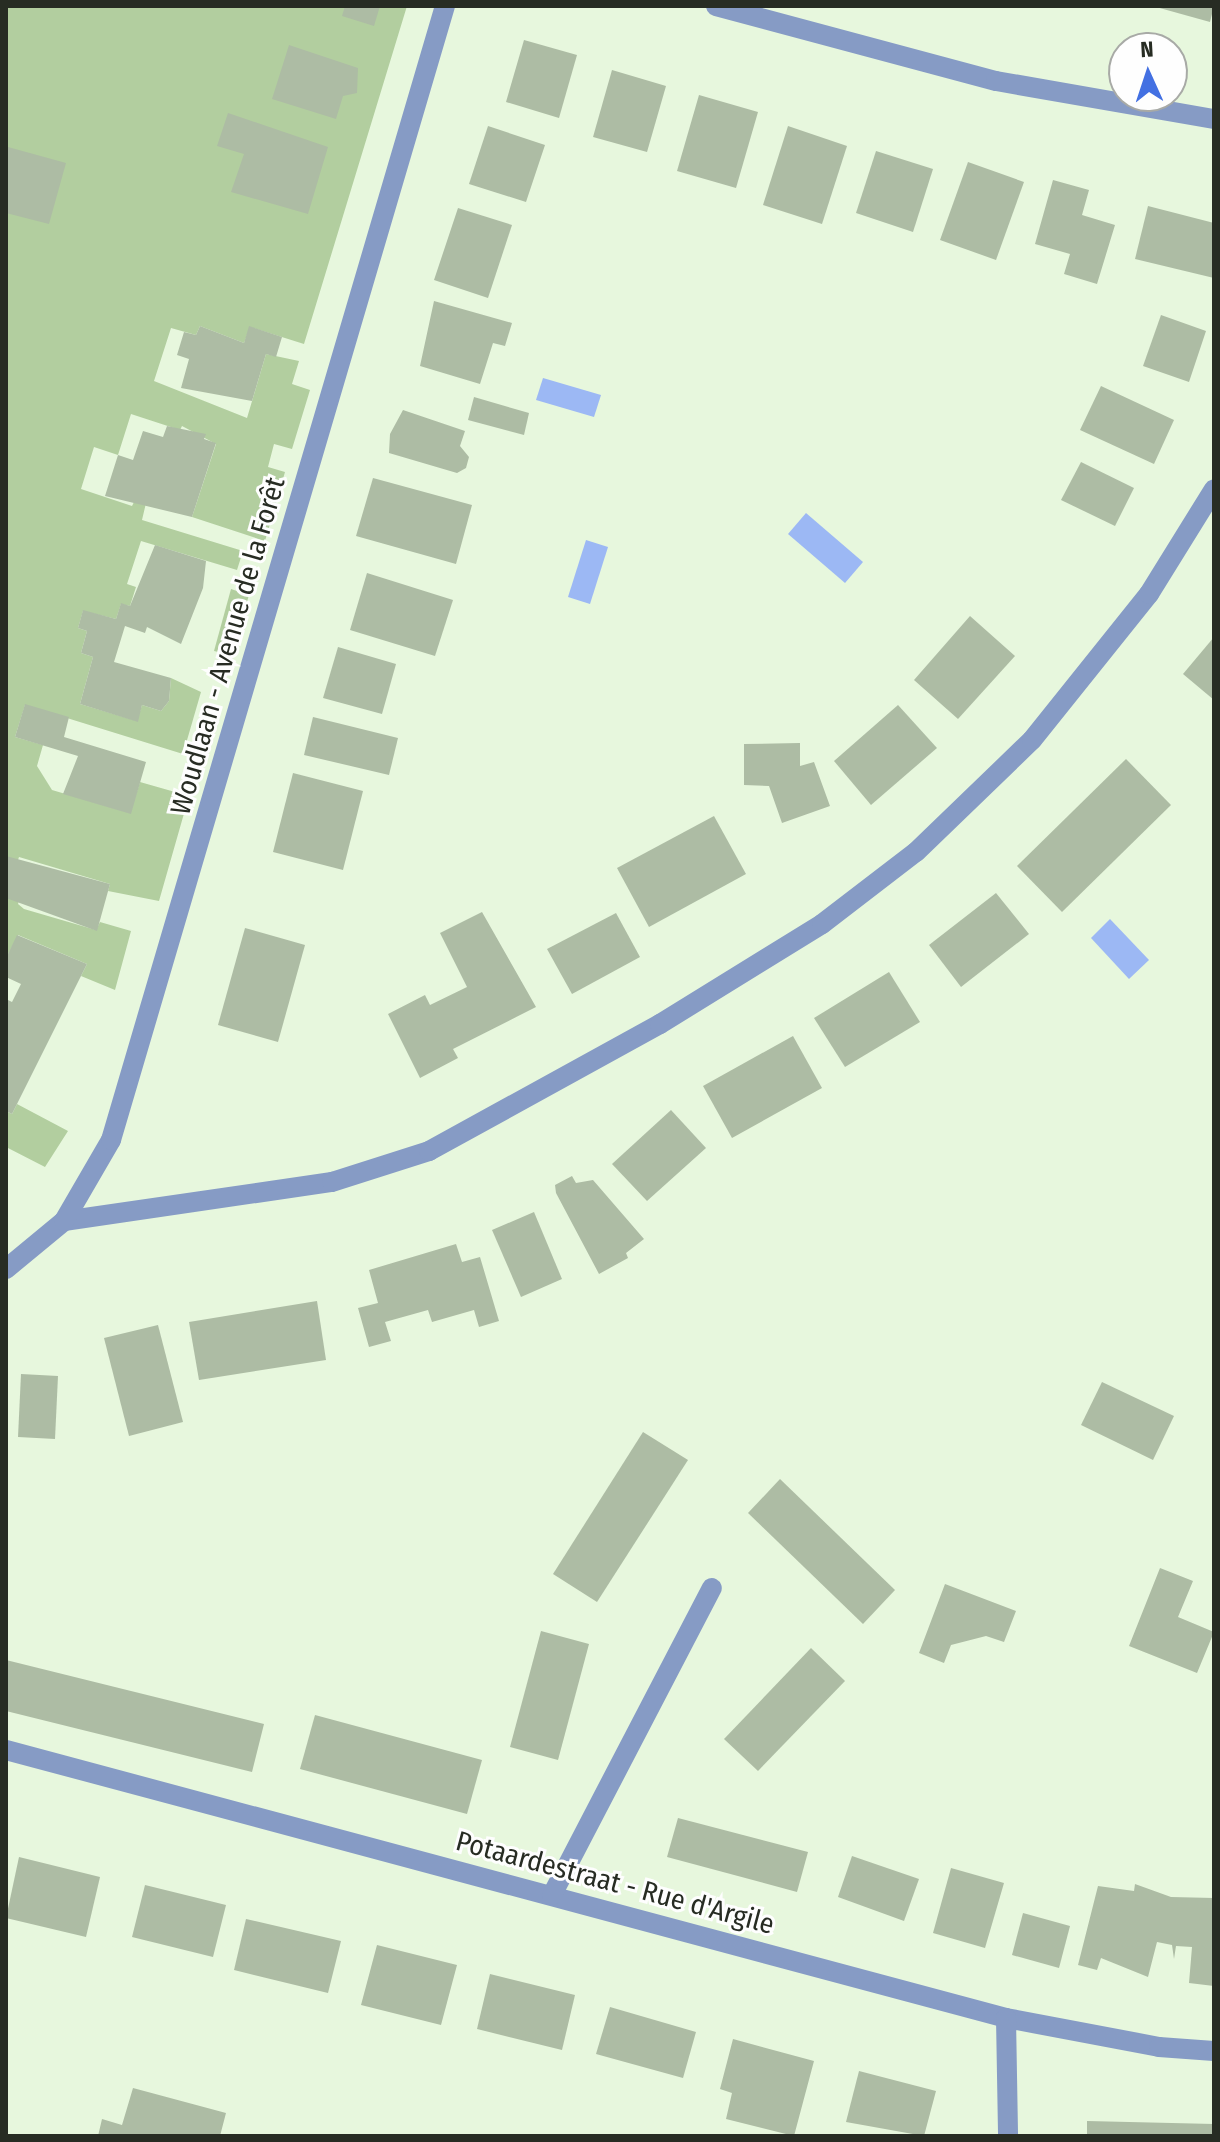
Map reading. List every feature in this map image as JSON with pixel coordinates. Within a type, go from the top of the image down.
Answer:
[{"type":"street","name":"Woudlaan - Avenue de la Forêt","points":[[6,1269],[64,1221],[111,1140],[445,6]]},
{"type":"street","points":[[716,6],[981,77],[1214,119]]},
{"type":"street","points":[[64,1221],[332,1182],[429,1151],[660,1024],[822,924],[916,852],[1032,740],[1149,594],[1214,489]]},
{"type":"street","points":[[552,1895],[712,1588]]},
{"type":"street","name":"Potaardestraat - Rue d'Argile","points":[[6,1750],[1006,2018],[1159,2047],[1214,2051]]},
{"type":"street","points":[[1006,2018],[1008,2136]]},
{"type":"green space","points":[[6,6],[407,6],[304,344],[250,327],[244,343],[200,326],[196,335],[171,328],[154,381],[247,418],[266,354],[299,361],[292,384],[310,390],[292,449],[274,444],[268,467],[285,472],[265,541],[192,517],[216,444],[182,426],[180,430],[131,414],[118,455],[94,447],[81,489],[132,506],[135,500],[146,503],[142,520],[243,551],[237,570],[141,541],[127,584],[136,587],[130,606],[121,604],[116,619],[83,611],[78,628],[87,631],[81,653],[93,657],[80,704],[137,721],[142,705],[161,711],[169,701],[171,678],[201,692],[183,754],[25,705],[15,737],[43,745],[37,766],[52,790],[130,813],[140,782],[189,796],[159,901],[108,891],[110,884],[19,857],[14,872],[26,876],[18,904],[24,909],[96,930],[100,922],[131,931],[115,990],[81,976],[87,964],[18,935],[6,958]]},
{"type":"green space","points":[[231,589],[249,595],[231,655],[214,651]]},
{"type":"green space","points":[[17,1104],[68,1131],[45,1167],[6,1147],[6,1111],[12,1114]]},
{"type":"water","points":[[543,378],[601,395],[594,417],[536,400]]},
{"type":"water","points":[[806,513],[863,562],[845,583],[788,534]]},
{"type":"water","points":[[586,540],[608,547],[590,604],[568,597]]},
{"type":"water","points":[[1110,919],[1149,960],[1129,979],[1091,938]]},
{"type":"building","points":[[345,6],[380,6],[374,26],[342,16]]},
{"type":"building","points":[[1156,6],[1214,6],[1210,22],[1156,7]]},
{"type":"building","points":[[524,40],[577,55],[559,118],[506,102]]},
{"type":"building","points":[[289,45],[358,68],[357,93],[343,96],[336,119],[272,99]]},
{"type":"building","points":[[612,70],[666,86],[647,152],[593,137]]},
{"type":"building","points":[[699,95],[758,112],[736,188],[677,171]]},
{"type":"building","points":[[228,113],[328,147],[308,214],[231,192],[244,154],[217,146]]},
{"type":"building","points":[[488,126],[545,145],[526,202],[469,184]]},
{"type":"building","points":[[788,126],[847,146],[822,224],[763,205]]},
{"type":"building","points":[[8,147],[66,163],[49,224],[6,213]]},
{"type":"building","points":[[876,151],[933,169],[913,232],[856,213]]},
{"type":"building","points":[[968,162],[1024,182],[996,260],[940,240]]},
{"type":"building","points":[[1053,180],[1089,190],[1082,215],[1115,225],[1097,284],[1064,274],[1070,254],[1035,244]]},
{"type":"building","points":[[1148,206],[1214,223],[1214,278],[1135,259]]},
{"type":"building","points":[[458,208],[512,225],[488,298],[434,280]]},
{"type":"building","points":[[434,301],[512,323],[505,346],[493,343],[480,384],[420,366]]},
{"type":"building","points":[[1161,315],[1206,331],[1189,382],[1143,366]]},
{"type":"building","points":[[200,326],[244,343],[249,326],[282,337],[276,357],[266,354],[252,401],[181,388],[189,359],[177,355],[184,332],[196,335]]},
{"type":"building","points":[[1101,386],[1174,420],[1154,464],[1080,430]]},
{"type":"building","points":[[474,397],[529,413],[524,435],[468,420]]},
{"type":"building","points":[[403,410],[465,431],[460,446],[469,457],[466,468],[457,473],[389,453],[390,434]]},
{"type":"building","points":[[167,426],[206,434],[204,439],[216,443],[192,517],[105,496],[118,455],[133,460],[143,431],[163,437]]},
{"type":"building","points":[[1081,462],[1134,488],[1115,526],[1061,500]]},
{"type":"building","points":[[373,478],[472,505],[456,564],[356,536]]},
{"type":"building","points":[[155,545],[206,561],[203,588],[181,644],[147,627],[145,633],[125,626],[114,662],[171,678],[169,701],[161,711],[142,705],[138,722],[80,704],[93,657],[81,653],[87,631],[78,628],[83,610],[116,619],[121,603],[130,606]]},
{"type":"building","points":[[367,573],[453,600],[435,656],[350,630]]},
{"type":"building","points":[[970,616],[1015,656],[958,719],[914,680]]},
{"type":"building","points":[[1214,637],[1214,700],[1183,674]]},
{"type":"building","points":[[338,647],[396,664],[382,714],[323,698]]},
{"type":"building","points":[[25,704],[69,717],[64,737],[146,762],[131,814],[63,794],[78,756],[15,737]]},
{"type":"building","points":[[898,705],[937,748],[871,805],[834,761]]},
{"type":"building","points":[[313,717],[398,738],[389,775],[304,755]]},
{"type":"building","points":[[800,743],[800,766],[814,762],[830,806],[782,823],[769,786],[744,785],[744,744]]},
{"type":"building","points":[[1126,759],[1171,805],[1062,912],[1017,866]]},
{"type":"building","points":[[293,773],[363,791],[343,870],[273,852]]},
{"type":"building","points":[[714,816],[746,874],[649,927],[617,868]]},
{"type":"building","points":[[6,856],[110,884],[97,931],[6,898]]},
{"type":"building","points":[[996,893],[1029,934],[961,987],[929,945]]},
{"type":"building","points":[[482,912],[536,1007],[453,1049],[458,1058],[420,1078],[388,1014],[425,995],[430,1005],[467,987],[440,933]]},
{"type":"building","points":[[616,913],[640,957],[572,994],[547,949]]},
{"type":"building","points":[[245,928],[305,945],[278,1042],[218,1025]]},
{"type":"building","points":[[17,935],[87,964],[12,1114],[6,1111],[6,999],[12,1002],[21,984],[6,977],[6,958]]},
{"type":"building","points":[[889,972],[920,1022],[845,1067],[814,1018]]},
{"type":"building","points":[[793,1036],[822,1088],[732,1138],[703,1086]]},
{"type":"building","points":[[671,1110],[706,1148],[647,1201],[612,1164]]},
{"type":"building","points":[[572,1176],[576,1183],[593,1180],[644,1239],[626,1253],[628,1258],[599,1274],[556,1193],[555,1185]]},
{"type":"building","points":[[534,1212],[562,1279],[521,1297],[492,1230]]},
{"type":"building","points":[[456,1244],[462,1262],[480,1257],[499,1321],[479,1327],[474,1310],[432,1322],[428,1310],[385,1322],[391,1341],[369,1347],[358,1308],[378,1303],[369,1270]]},
{"type":"building","points":[[317,1301],[326,1360],[199,1380],[189,1322]]},
{"type":"building","points":[[158,1325],[183,1422],[129,1436],[104,1338]]},
{"type":"building","points":[[21,1374],[58,1376],[55,1439],[18,1437]]},
{"type":"building","points":[[1102,1382],[1174,1416],[1153,1460],[1081,1425]]},
{"type":"building","points":[[643,1432],[688,1460],[597,1602],[553,1574]]},
{"type":"building","points":[[780,1479],[895,1590],[863,1624],[748,1513]]},
{"type":"building","points":[[1160,1568],[1193,1581],[1178,1617],[1214,1632],[1197,1673],[1129,1646]]},
{"type":"building","points":[[945,1584],[1016,1611],[1004,1642],[986,1636],[951,1645],[944,1663],[919,1653]]},
{"type":"building","points":[[541,1631],[589,1644],[558,1760],[510,1747]]},
{"type":"building","points":[[811,1648],[845,1681],[758,1771],[724,1739]]},
{"type":"building","points":[[6,1660],[264,1724],[252,1772],[6,1711]]},
{"type":"building","points":[[315,1715],[482,1760],[467,1814],[300,1769]]},
{"type":"building","points":[[678,1818],[808,1852],[797,1892],[667,1857]]},
{"type":"building","points":[[852,1856],[919,1879],[904,1921],[838,1897]]},
{"type":"building","points":[[19,1857],[100,1877],[86,1937],[6,1918]]},
{"type":"building","points":[[951,1868],[1004,1883],[985,1948],[933,1933]]},
{"type":"building","points":[[1135,1884],[1171,1897],[1214,1898],[1214,1986],[1189,1983],[1192,1947],[1176,1946],[1174,1959],[1172,1945],[1157,1942],[1148,1977],[1101,1958],[1097,1970],[1078,1965],[1098,1886],[1134,1891]]},
{"type":"building","points":[[145,1885],[226,1905],[213,1957],[132,1937]]},
{"type":"building","points":[[1023,1913],[1070,1926],[1059,1968],[1012,1955]]},
{"type":"building","points":[[246,1919],[341,1941],[328,1993],[234,1970]]},
{"type":"building","points":[[377,1945],[457,1965],[441,2025],[361,2005]]},
{"type":"building","points":[[490,1974],[575,1995],[562,2050],[477,2029]]},
{"type":"building","points":[[610,2007],[696,2032],[683,2078],[596,2054]]},
{"type":"building","points":[[733,2039],[814,2061],[794,2136],[726,2119],[732,2093],[720,2089]]},
{"type":"building","points":[[859,2071],[936,2091],[924,2136],[846,2122]]},
{"type":"building","points":[[133,2088],[226,2113],[220,2136],[98,2136],[102,2119],[122,2125]]},
{"type":"building","points":[[1087,2121],[1214,2124],[1214,2136],[1087,2136]]}]
